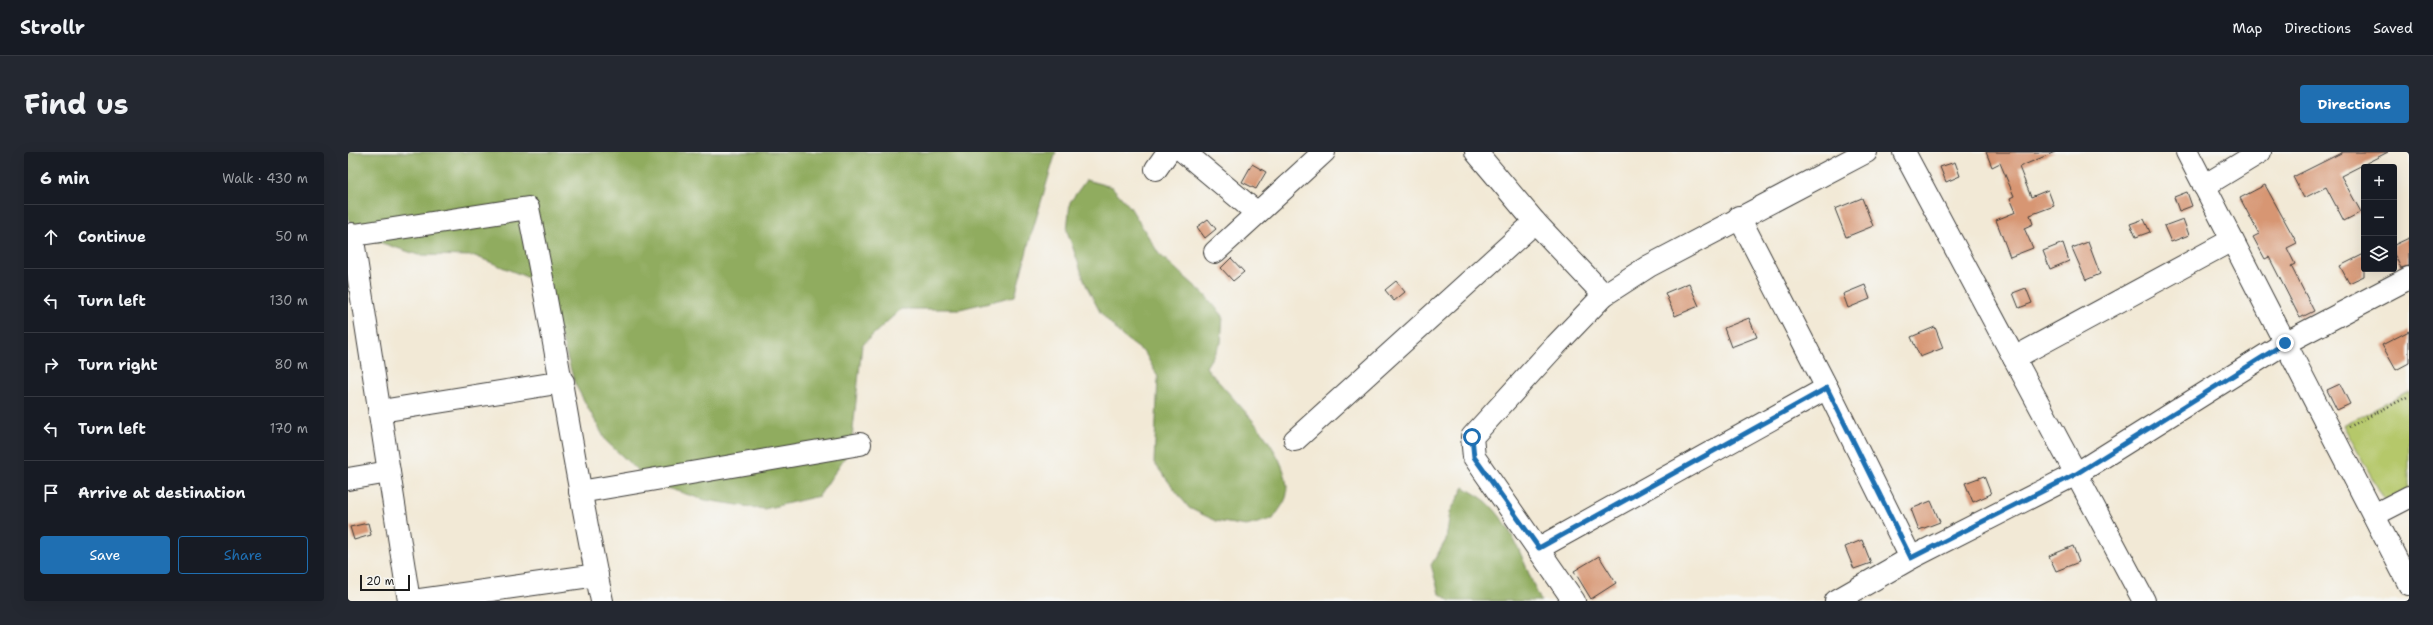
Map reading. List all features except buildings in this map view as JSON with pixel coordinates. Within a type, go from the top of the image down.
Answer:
[{"type":"street","points":[[1184,152],[1257,213]]},
{"type":"street","points":[[1215,252],[1324,152]]},
{"type":"street","points":[[1476,152],[1535,222],[1604,295]]},
{"type":"street","points":[[1574,601],[1539,548],[1474,457],[1472,437],[1604,295],[1649,266],[1739,217],[1866,152]]},
{"type":"street","points":[[1904,152],[2144,601]]},
{"type":"street","points":[[2187,152],[2409,584]]},
{"type":"street","points":[[2204,186],[2260,152]]},
{"type":"street","points":[[409,601],[381,411],[350,235],[528,208],[563,382],[580,492],[602,601]]},
{"type":"street","points":[[1739,217],[1827,388],[1911,558]]},
{"type":"street","points":[[1294,440],[1535,222]]},
{"type":"street","points":[[2014,358],[2232,240]]},
{"type":"street","points":[[1836,601],[1911,558],[2076,474],[2285,343],[2409,278]]},
{"type":"street","points":[[381,411],[563,382]]},
{"type":"street","points":[[1539,548],[1827,388]]},
{"type":"street","points":[[580,492],[860,444]]},
{"type":"street","points":[[348,479],[389,472]]},
{"type":"street","points":[[2374,515],[2409,497]]},
{"type":"street","points":[[413,601],[597,576]]},
{"type":"path","points":[[2333,435],[2409,396]]},
{"type":"green space","points":[[348,152],[1056,152],[1015,296],[960,309],[901,309],[862,345],[851,448],[819,496],[764,509],[705,500],[651,483],[606,441],[575,384],[559,329],[529,278],[475,256],[418,255],[361,236],[348,219]]},
{"type":"green space","points":[[1086,180],[1112,187],[1130,207],[1159,254],[1203,293],[1223,316],[1221,343],[1206,367],[1257,426],[1270,443],[1279,460],[1285,477],[1287,496],[1273,519],[1246,526],[1216,521],[1189,508],[1154,463],[1158,377],[1145,353],[1122,336],[1100,312],[1086,285],[1067,231],[1070,202]]},
{"type":"green space","points":[[2409,392],[2409,488],[2385,501],[2343,425]]},
{"type":"green space","points":[[1464,487],[1487,502],[1505,524],[1512,536],[1541,601],[1450,601],[1439,593],[1431,565],[1446,540],[1450,512]]},
{"type":"route","points":[[1472,437],[1471,445],[1474,457],[1539,548],[1827,388],[1911,558],[2076,474],[2285,343]]}]
